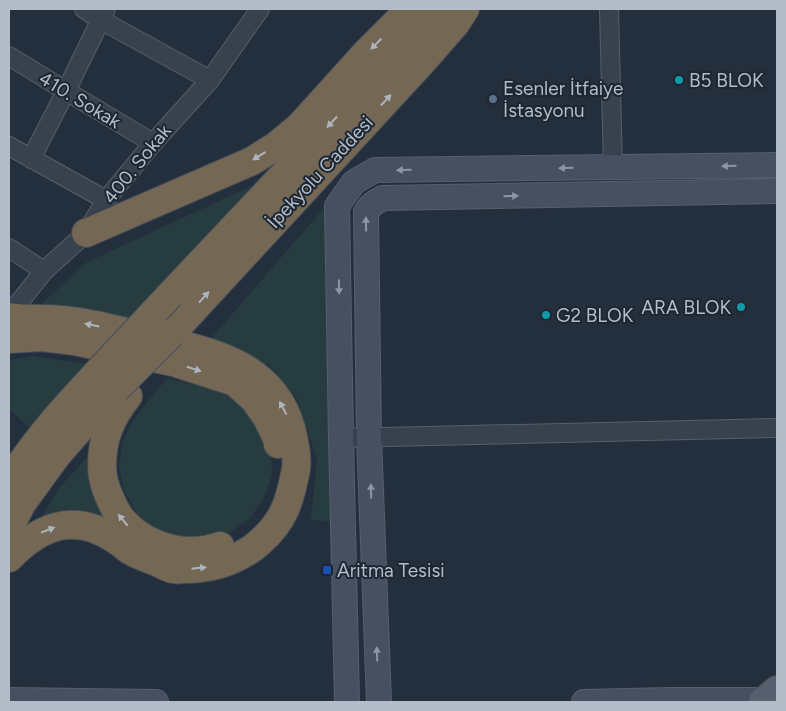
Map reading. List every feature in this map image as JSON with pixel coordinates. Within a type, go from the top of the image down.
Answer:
[{"type":"highway","points":[[86,233],[252,161],[276,146],[300,126],[410,9]]},
{"type":"highway","name":"İpekyolu Caddesi","points":[[115,385],[170,296],[410,41],[436,9]]},
{"type":"highway","name":"İpekyolu Caddesi","points":[[115,385],[157,360],[172,333],[421,63],[456,24],[465,9]]},
{"type":"highway","points":[[9,316],[24,319],[74,321],[187,346],[228,359],[249,371],[277,397],[287,416],[293,437],[297,464],[292,490],[282,518],[250,551],[226,563],[200,569],[173,569],[131,551],[99,530],[83,525],[64,525],[44,531],[22,544],[9,558]]},
{"type":"highway","points":[[9,339],[42,337],[75,341],[173,362],[234,382],[254,399],[266,416],[277,438],[280,469],[275,492],[266,510],[254,525],[218,547],[194,550],[172,549],[154,544],[139,536],[123,522],[106,490],[102,468],[104,443],[109,425],[120,407],[115,385]]},
{"type":"highway","points":[[9,482],[45,431],[115,385]]},
{"type":"highway","points":[[9,528],[22,503],[57,455],[115,385]]},
{"type":"street","points":[[84,9],[103,14],[210,80]]},
{"type":"street","points":[[610,9],[614,168]]},
{"type":"street","name":"400. Sokak","points":[[9,316],[44,271],[86,233],[106,200],[153,143],[210,80],[256,10]]},
{"type":"street","points":[[31,159],[66,92],[103,14]]},
{"type":"street","name":"410. Sokak","points":[[9,56],[153,143]]},
{"type":"street","points":[[9,146],[106,200]]},
{"type":"street","points":[[346,702],[338,206],[354,182],[375,170],[777,165]]},
{"type":"street","points":[[379,702],[369,437],[366,212],[370,206],[383,198],[777,191]]},
{"type":"street","points":[[9,248],[44,271]]},
{"type":"street","points":[[341,438],[777,428]]},
{"type":"street","points":[[584,702],[768,699]]},
{"type":"street","points":[[9,700],[156,702]]},
{"type":"green space","points":[[269,178],[129,322],[34,311],[87,262]]},
{"type":"green space","points":[[330,201],[336,522],[311,520],[317,460],[298,400],[269,364],[207,343]]},
{"type":"green space","points":[[32,356],[90,364],[31,429],[9,409],[9,360]]},
{"type":"green space","points":[[167,378],[222,392],[244,405],[271,448],[272,474],[264,498],[249,519],[228,534],[205,540],[180,539],[157,530],[137,514],[125,492],[119,468],[122,443],[133,420]]},
{"type":"green space","points":[[93,451],[106,520],[34,530],[59,488]]},
{"type":"place","name":"B5 BLOK","points":[[679,80]]},
{"type":"place","name":"Esenler İtfaiye İstasyonu","points":[[493,99]]},
{"type":"place","name":"ARA BLOK","points":[[741,307]]},
{"type":"place","name":"G2 BLOK","points":[[546,315]]},
{"type":"place","name":"Aritma Tesisi","points":[[327,570]]}]
